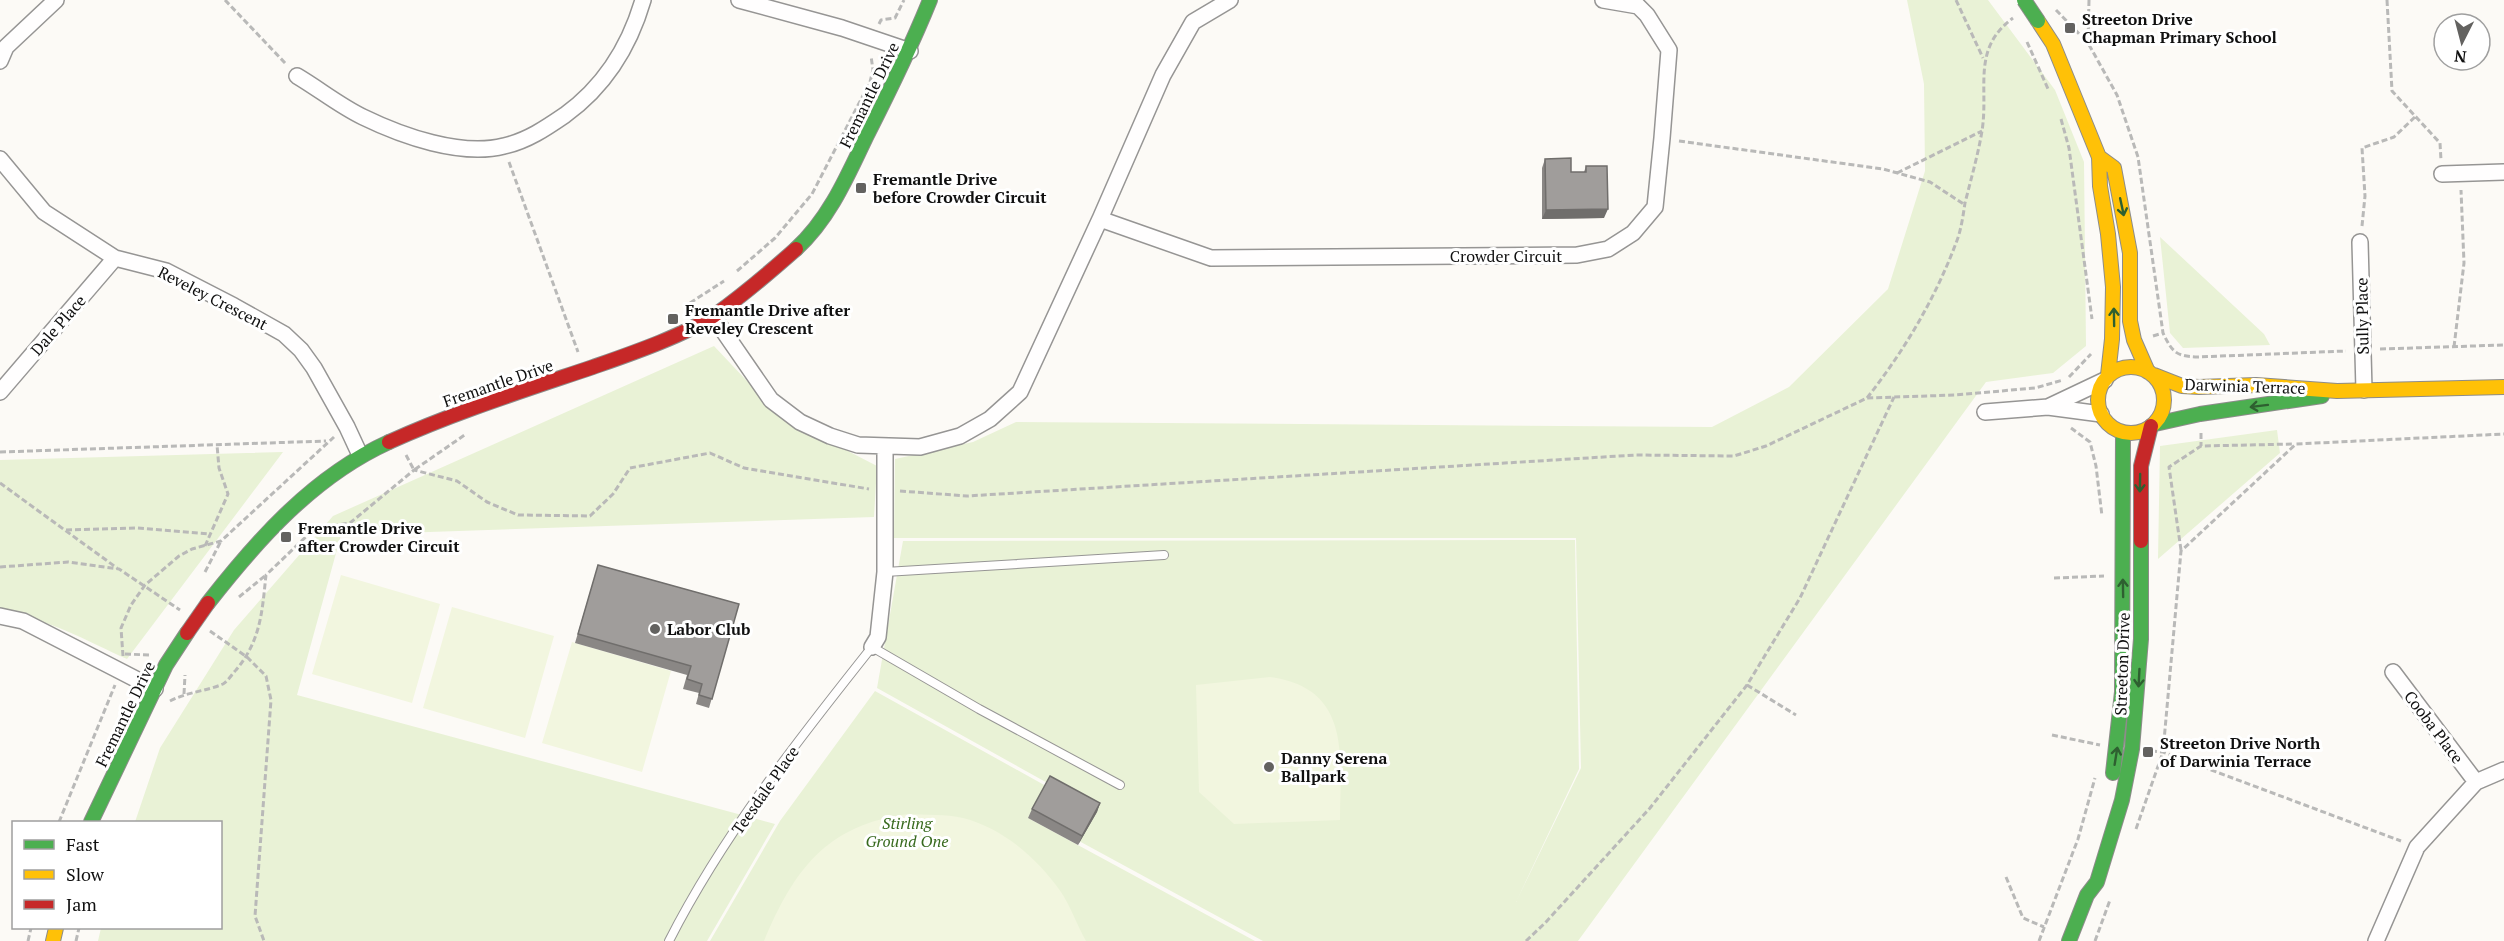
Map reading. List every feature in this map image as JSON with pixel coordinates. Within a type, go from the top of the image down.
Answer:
[{"type":"main road","name":"Fremantle Drive","points":[[91,821],[155,689],[187,633],[239,563],[295,504],[360,455],[397,438],[463,412],[621,357],[713,316],[766,276],[811,235],[838,194],[909,51],[930,0]]},
{"type":"main road","points":[[2023,6],[2038,21],[2053,44],[2099,157],[2097,173],[2106,217],[2113,283],[2114,344],[2107,378],[2098,398],[2101,414],[2112,428],[2122,433],[2134,434],[2153,425],[2164,409],[2164,397],[2161,385],[2151,374],[2134,340],[2130,321],[2130,253],[2114,168],[2099,157]]},
{"type":"main road","points":[[2107,378],[2118,369],[2128,367],[2139,368],[2151,374]]},
{"type":"main road","name":"Darwinia Terrace","points":[[2151,374],[2182,386],[2256,385],[2337,391],[2504,387]]},
{"type":"main road","name":"Darwinia Terrace","points":[[2153,425],[2200,414],[2306,400],[2337,391]]},
{"type":"main road","name":"Streeton Drive","points":[[2069,941],[2087,895],[2097,882],[2122,800],[2133,744],[2141,639],[2140,466],[2153,425]]},
{"type":"main road","name":"Streeton Drive","points":[[2111,782],[2118,747],[2122,689],[2122,556],[2126,466],[2122,433]]},
{"type":"main road","name":"Streeton Drive","points":[[2087,895],[2086,880],[2106,805]]},
{"type":"street","points":[[0,61],[6,47],[56,0]]},
{"type":"street","points":[[297,76],[363,117],[417,138],[458,149],[503,147],[540,133],[584,101],[615,66],[643,0]]},
{"type":"street","points":[[739,0],[872,38],[909,51]]},
{"type":"street","points":[[713,316],[771,400],[801,422],[830,436],[858,445],[920,447],[960,436],[990,419],[1020,392],[1163,75],[1193,22],[1230,0]]},
{"type":"street","name":"Crowder Circuit","points":[[1100,219],[1211,258],[1578,255],[1608,249],[1633,233],[1655,207],[1669,50],[1647,15],[1638,6],[1604,0]]},
{"type":"street","name":"Reveley Crescent","points":[[0,159],[44,212],[115,258],[166,272],[284,334],[301,350],[314,368],[360,455]]},
{"type":"street","points":[[2442,174],[2504,172]]},
{"type":"street","name":"Sully Place","points":[[2360,242],[2364,390]]},
{"type":"street","name":"Dale Place","points":[[0,392],[115,258]]},
{"type":"street","points":[[2048,407],[2107,378]]},
{"type":"street","points":[[1985,412],[2048,407],[2101,414]]},
{"type":"street","name":"Teesdale Place","points":[[872,647],[878,637],[885,572],[885,447]]},
{"type":"street","points":[[0,616],[23,621],[155,689]]},
{"type":"street","name":"Cooba Place","points":[[2393,672],[2476,782]]},
{"type":"street","points":[[2376,941],[2417,847],[2476,782],[2504,770]]},
{"type":"lane","points":[[885,572],[1164,555]]},
{"type":"lane","points":[[872,647],[979,709],[1120,785]]},
{"type":"lane","name":"Teesdale Place","points":[[669,941],[691,899],[765,788],[872,647]]},
{"type":"path","points":[[225,0],[297,76]]},
{"type":"path","points":[[683,308],[732,276],[766,246],[812,194],[870,82],[873,64],[867,47],[881,20],[895,18],[904,0]]},
{"type":"path","points":[[1956,0],[1984,60]]},
{"type":"path","points":[[2387,0],[2392,91],[2440,143],[2442,174]]},
{"type":"path","points":[[1867,398],[1889,371],[1917,327],[1957,242],[1982,131],[1985,96],[1984,60],[1987,48],[1994,35],[2023,6]]},
{"type":"path","points":[[2055,9],[2088,43]]},
{"type":"path","points":[[2026,41],[2049,91]]},
{"type":"path","points":[[2059,113],[2069,148],[2093,324]]},
{"type":"path","points":[[2360,242],[2365,196],[2362,148],[2394,137],[2416,116]]},
{"type":"path","points":[[1897,173],[1982,131]]},
{"type":"path","points":[[1662,138],[1883,169],[1930,182],[1965,205]]},
{"type":"path","points":[[503,147],[578,352],[588,348]]},
{"type":"path","points":[[2454,347],[2464,262],[2461,174]]},
{"type":"path","points":[[2163,333],[2169,347],[2179,356],[2198,357],[2504,345]]},
{"type":"path","points":[[236,600],[314,529],[350,523],[414,470],[457,481],[487,502],[518,515],[590,516],[613,494],[630,468],[710,453],[744,468],[862,489],[968,496],[1636,455],[1734,456],[1766,446],[1867,398],[1955,395],[2035,388],[2068,378],[2096,348]]},
{"type":"path","points":[[1526,941],[1650,808],[1747,685],[1800,598],[1894,397]]},
{"type":"path","points":[[2135,830],[2163,752],[2181,551],[2169,467],[2201,446],[2504,434]]},
{"type":"path","points":[[0,452],[328,441],[221,541],[205,572]]},
{"type":"path","points":[[2181,551],[2296,444]]},
{"type":"path","points":[[205,546],[228,494],[219,468],[217,445]]},
{"type":"path","points":[[2096,466],[2102,521]]},
{"type":"path","points":[[0,483],[118,569],[185,613]]},
{"type":"path","points":[[64,530],[137,528],[211,534]]},
{"type":"path","points":[[59,821],[120,671],[123,654],[121,628],[131,605],[145,585],[178,556],[221,541]]},
{"type":"path","points":[[0,567],[68,562],[118,569]]},
{"type":"path","points":[[168,702],[184,694],[225,683],[247,657],[256,639],[261,619],[266,575]]},
{"type":"path","points":[[2054,578],[2109,576]]},
{"type":"path","points":[[203,626],[247,657],[266,676],[271,700],[255,916],[264,941]]},
{"type":"path","points":[[123,654],[149,655],[155,647]]},
{"type":"path","points":[[1747,685],[1796,715]]},
{"type":"path","points":[[2052,735],[2101,745]]},
{"type":"path","points":[[2100,753],[2102,735]]},
{"type":"path","points":[[2163,752],[2417,847]]},
{"type":"path","points":[[2039,941],[2079,839],[2097,769]]},
{"type":"path","points":[[2006,877],[2023,918],[2044,927]]},
{"type":"path","points":[[2095,941],[2111,897]]},
{"type":"green space","points":[[1907,0],[1988,0],[2055,90],[2084,162],[2086,346],[2053,373],[1986,382],[1578,941],[1263,941],[1079,841],[1096,810],[877,688],[903,541],[1575,540],[1579,769],[1516,902],[1581,768],[1576,538],[894,538],[895,459],[973,442],[1016,422],[1712,427],[1789,387],[1888,289],[1925,171],[1924,84]]},
{"type":"green space","points":[[2160,237],[2264,334],[2270,345],[2183,348],[2170,333]]},
{"type":"green space","points":[[714,346],[780,416],[877,466],[874,517],[341,535],[297,695],[775,824],[707,941],[98,941],[101,929],[222,929],[222,821],[135,821],[160,748],[234,630],[333,516]]},
{"type":"green space","points":[[2277,430],[2280,453],[2158,559],[2160,446]]},
{"type":"green space","points":[[283,452],[127,659],[49,624],[0,614],[0,460]]},
{"type":"green space","points":[[341,575],[440,604],[412,703],[312,674]]},
{"type":"green space","points":[[452,607],[554,636],[525,738],[423,708]]},
{"type":"green space","points":[[572,642],[671,671],[642,772],[542,743]]},
{"type":"green space","name":"Danny Serena Ballpark","points":[[1270,677],[1297,684],[1316,695],[1329,711],[1340,751],[1340,820],[1234,824],[1199,792],[1196,685]]},
{"type":"green space","name":"Stirling Ground One","points":[[875,691],[1046,786],[1028,818],[1255,941],[710,941],[780,821]]},
{"type":"green space","points":[[908,814],[963,818],[1006,837],[1042,868],[1052,880],[1065,898],[1086,941],[764,941],[788,893],[816,855],[834,840],[855,828]]},
{"type":"building","points":[[1571,158],[1571,172],[1586,172],[1586,166],[1607,166],[1608,209],[1546,210],[1545,159]]},
{"type":"building","name":"Labor Club","points":[[598,565],[739,604],[712,699],[699,695],[702,684],[687,679],[691,666],[578,634]]},
{"type":"building","points":[[1050,776],[1100,803],[1082,836],[1032,809]]},
{"type":"traffic: fast","points":[[796,249],[828,211],[844,182],[900,69],[930,0]]},
{"type":"traffic: fast","points":[[2024,0],[2038,21]]},
{"type":"traffic: fast","points":[[2155,424],[2200,414],[2322,396]]},
{"type":"traffic: fast","points":[[2113,773],[2122,692],[2123,433]]},
{"type":"traffic: fast","points":[[208,603],[267,533],[289,511],[336,472],[389,442]]},
{"type":"traffic: fast","points":[[2069,941],[2087,895],[2097,882],[2122,800],[2132,749],[2141,639],[2141,541]]},
{"type":"traffic: fast","points":[[91,821],[166,665],[187,633]]},
{"type":"traffic: slow","points":[[2038,21],[2053,44],[2099,157],[2100,186],[2108,234],[2113,287],[2112,339],[2108,375]]},
{"type":"traffic: slow","points":[[2099,157],[2114,168],[2130,253],[2130,321],[2134,340],[2148,372]]},
{"type":"traffic: slow","points":[[2125,367],[2137,367],[2149,372],[2159,382],[2164,400],[2162,413],[2149,428],[2137,433],[2125,433],[2113,428],[2103,418],[2098,406],[2098,394],[2103,382],[2113,372],[2125,367]]},
{"type":"traffic: slow","points":[[2154,375],[2182,386],[2199,387],[2256,385],[2337,391],[2504,387]]},
{"type":"traffic: slow","points":[[53,941],[56,929]]},
{"type":"traffic: jam","points":[[389,442],[465,411],[623,356],[688,330],[715,315],[796,249]]},
{"type":"traffic: jam","points":[[2141,541],[2141,466],[2151,426]]},
{"type":"traffic: jam","points":[[187,633],[208,603]]},
{"type":"place","name":"Streeton Drive Chapman Primary School","points":[[2070,28]]},
{"type":"place","name":"Fremantle Drive before Crowder Circuit","points":[[861,188]]},
{"type":"place","name":"Fremantle Drive after Reveley Crescent","points":[[673,319]]},
{"type":"place","name":"Fremantle Drive after Crowder Circuit","points":[[286,537]]},
{"type":"place","name":"Labor Club","points":[[655,629]]},
{"type":"place","name":"Streeton Drive North of Darwinia Terrace","points":[[2148,752]]},
{"type":"place","name":"Danny Serena Ballpark","points":[[1269,767]]}]
